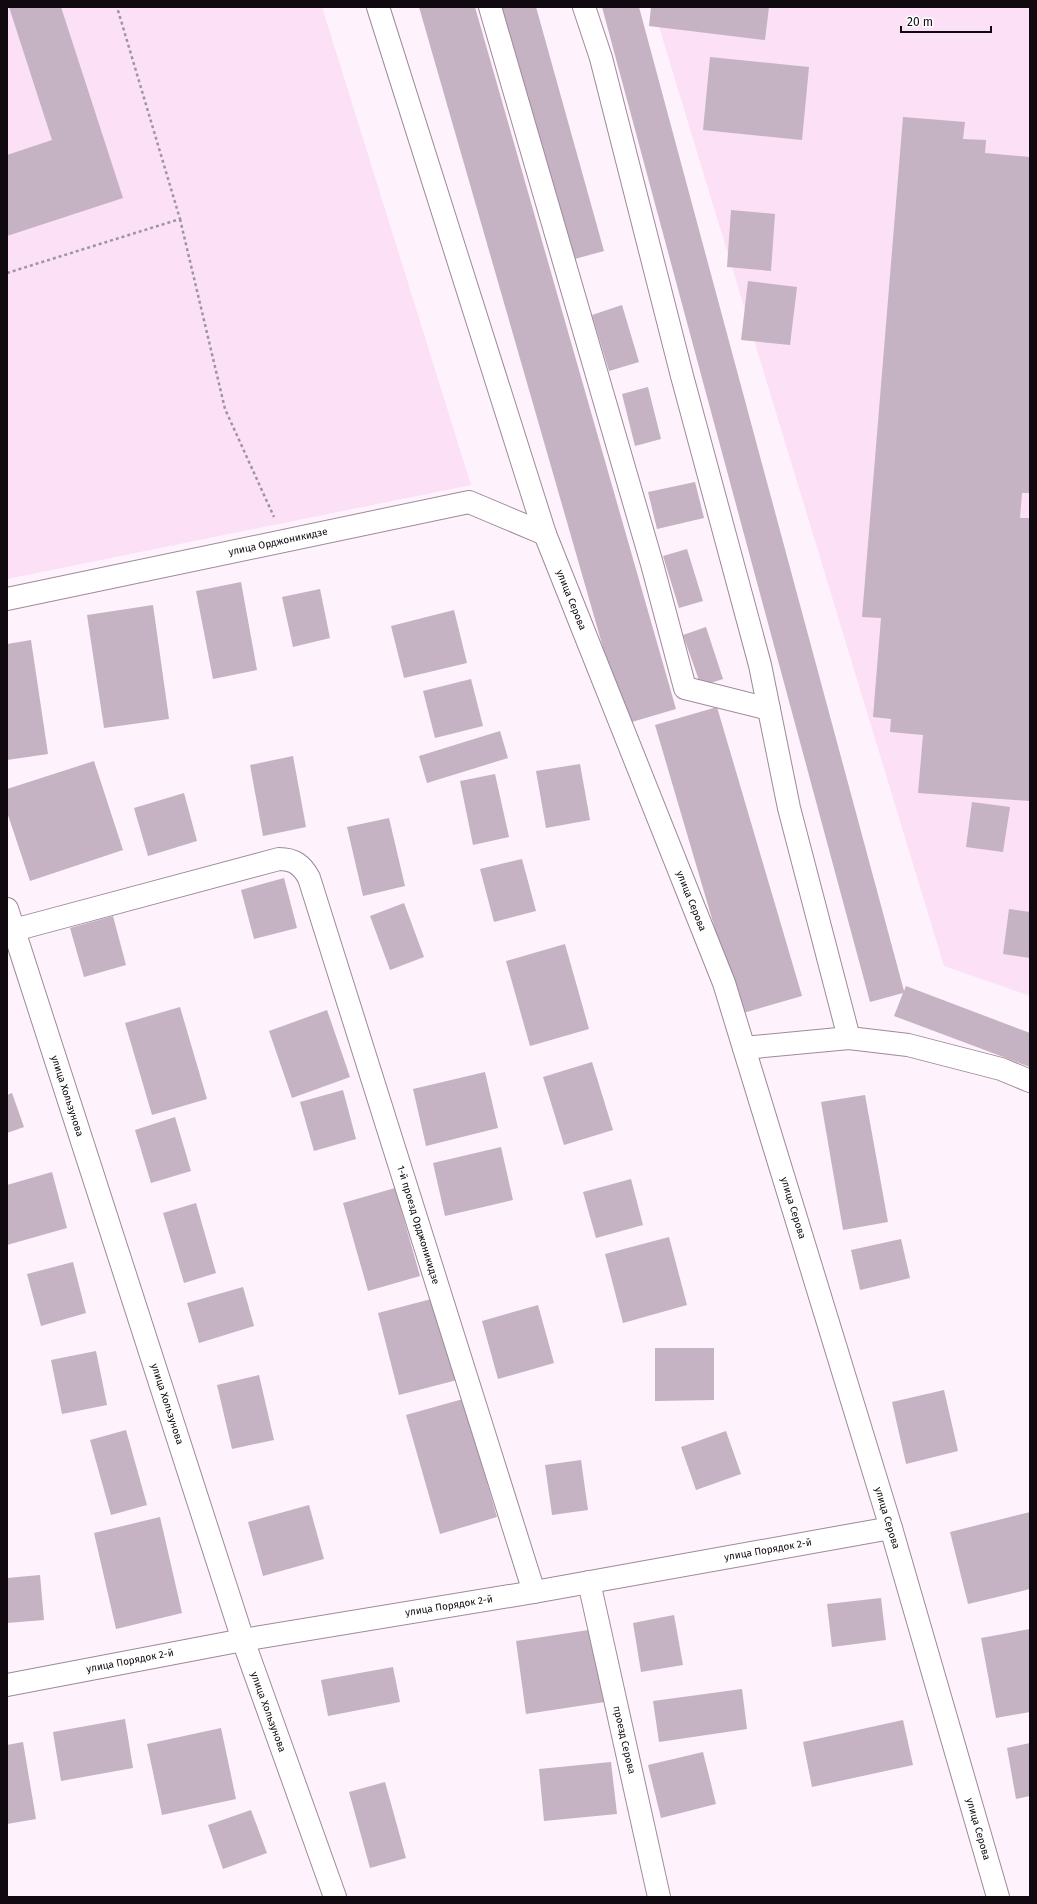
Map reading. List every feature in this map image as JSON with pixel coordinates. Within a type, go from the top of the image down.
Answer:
[{"type":"street","name":"улица Серова","points":[[378,7],[544,534],[724,983],[891,1528],[998,1897]]},
{"type":"street","points":[[490,7],[652,564],[685,688],[769,709]]},
{"type":"street","points":[[584,7],[601,58],[682,376],[760,665],[789,808],[849,1038]]},
{"type":"street","name":"улица Орджоникидзе","points":[[7,599],[469,502],[544,534]]},
{"type":"street","name":"1-й проезд Орджоникидзе","points":[[13,938],[279,859],[296,862],[303,868],[309,878],[534,1592]]},
{"type":"street","name":"улица Хользунова","points":[[7,909],[13,938],[243,1640],[335,1897]]},
{"type":"street","points":[[744,1048],[849,1038],[908,1045],[1001,1069],[1030,1081]]},
{"type":"street","name":"улица Порядок 2-й","points":[[7,1685],[243,1640],[534,1592],[891,1528]]},
{"type":"street","name":"проезд Серова","points":[[589,1582],[659,1897]]},
{"type":"path","points":[[117,7],[180,219],[224,409],[278,524],[281,541]]},
{"type":"path","points":[[7,273],[180,219]]},
{"type":"shaded area","points":[[7,7],[322,7],[471,485],[7,579]]},
{"type":"shaded area","points":[[653,7],[1030,7],[1030,996],[944,966]]},
{"type":"building","points":[[9,7],[61,7],[123,198],[7,236],[7,155],[52,140]]},
{"type":"building","points":[[419,7],[475,7],[676,709],[625,724]]},
{"type":"building","points":[[501,7],[536,7],[604,251],[571,260]]},
{"type":"building","points":[[602,7],[639,7],[904,991],[906,986],[1030,1033],[1030,1067],[894,1016],[903,993],[870,1002]]},
{"type":"building","points":[[651,7],[769,7],[765,40],[649,26]]},
{"type":"building","points":[[710,57],[809,67],[802,140],[703,130]]},
{"type":"building","points":[[903,117],[965,122],[963,139],[986,140],[985,153],[1030,157],[1030,493],[1022,493],[1020,518],[1030,518],[1030,801],[918,793],[923,735],[890,732],[891,719],[873,717],[881,618],[862,617]]},
{"type":"building","points":[[731,210],[775,214],[771,271],[727,267]]},
{"type":"building","points":[[748,281],[797,287],[790,345],[741,340]]},
{"type":"building","points":[[622,305],[639,362],[609,371],[592,315]]},
{"type":"building","points":[[648,387],[661,439],[635,446],[622,394]]},
{"type":"building","points":[[695,482],[704,518],[657,529],[648,492]]},
{"type":"building","points":[[687,549],[703,601],[679,608],[663,556]]},
{"type":"building","points":[[241,582],[257,670],[213,679],[196,591]]},
{"type":"building","points":[[320,589],[330,638],[293,647],[282,597]]},
{"type":"building","points":[[153,605],[169,719],[104,728],[87,615]]},
{"type":"building","points":[[454,610],[467,663],[404,678],[391,626]]},
{"type":"building","points":[[706,627],[723,679],[701,686],[683,635]]},
{"type":"building","points":[[31,640],[48,754],[7,760],[7,644]]},
{"type":"building","points":[[471,679],[483,726],[435,738],[423,691]]},
{"type":"building","points":[[717,707],[802,996],[740,1014],[655,725]]},
{"type":"building","points":[[500,731],[508,758],[427,783],[419,756]]},
{"type":"building","points":[[293,756],[306,827],[263,836],[250,765]]},
{"type":"building","points":[[94,761],[123,850],[30,881],[7,812],[7,789]]},
{"type":"building","points":[[580,764],[590,820],[546,828],[536,771]]},
{"type":"building","points":[[495,774],[509,837],[473,845],[460,781]]},
{"type":"building","points":[[184,793],[197,841],[148,856],[134,808]]},
{"type":"building","points":[[972,802],[1010,807],[1003,852],[966,847]]},
{"type":"building","points":[[389,818],[405,886],[363,896],[347,827]]},
{"type":"building","points":[[522,859],[536,911],[494,922],[480,869]]},
{"type":"building","points":[[284,878],[297,928],[254,939],[241,890]]},
{"type":"building","points":[[404,903],[424,957],[390,970],[370,916]]},
{"type":"building","points":[[1009,909],[1030,912],[1030,958],[1003,954]]},
{"type":"building","points":[[113,916],[126,965],[84,977],[70,928]]},
{"type":"building","points":[[565,944],[589,1029],[530,1046],[506,961]]},
{"type":"building","points":[[180,1007],[207,1099],[152,1115],[125,1023]]},
{"type":"building","points":[[327,1010],[350,1077],[292,1098],[269,1031]]},
{"type":"building","points":[[592,1062],[613,1130],[564,1145],[543,1077]]},
{"type":"building","points":[[485,1072],[498,1128],[426,1146],[413,1089]]},
{"type":"building","points":[[343,1090],[356,1139],[314,1151],[300,1102]]},
{"type":"building","points":[[12,1093],[24,1127],[7,1133],[7,1095]]},
{"type":"building","points":[[865,1095],[888,1222],[843,1230],[821,1102]]},
{"type":"building","points":[[175,1117],[191,1171],[151,1183],[135,1130]]},
{"type":"building","points":[[501,1147],[513,1200],[445,1216],[433,1163]]},
{"type":"building","points":[[52,1172],[67,1228],[7,1245],[7,1185]]},
{"type":"building","points":[[631,1179],[643,1225],[596,1238],[583,1192]]},
{"type":"building","points":[[395,1188],[420,1276],[368,1291],[343,1203]]},
{"type":"building","points":[[196,1203],[216,1273],[184,1283],[163,1213]]},
{"type":"building","points":[[669,1237],[687,1305],[623,1323],[605,1254]]},
{"type":"building","points":[[901,1239],[910,1278],[860,1290],[851,1250]]},
{"type":"building","points":[[73,1262],[86,1313],[41,1326],[27,1274]]},
{"type":"building","points":[[243,1287],[254,1326],[199,1343],[187,1303]]},
{"type":"building","points":[[439,1297],[461,1379],[399,1395],[378,1313]]},
{"type":"building","points":[[538,1305],[554,1363],[498,1379],[482,1321]]},
{"type":"building","points":[[655,1348],[714,1348],[714,1400],[655,1401]]},
{"type":"building","points":[[96,1351],[107,1405],[62,1414],[51,1360]]},
{"type":"building","points":[[259,1375],[274,1440],[232,1449],[217,1385]]},
{"type":"building","points":[[944,1390],[958,1451],[906,1464],[892,1402]]},
{"type":"building","points":[[463,1399],[497,1517],[440,1534],[406,1415]]},
{"type":"building","points":[[126,1430],[147,1505],[111,1515],[90,1440]]},
{"type":"building","points":[[726,1431],[741,1474],[696,1490],[681,1447]]},
{"type":"building","points":[[581,1460],[588,1510],[552,1515],[545,1465]]},
{"type":"building","points":[[309,1505],[324,1559],[263,1576],[248,1522]]},
{"type":"building","points":[[1030,1512],[1030,1589],[968,1604],[950,1532]]},
{"type":"building","points":[[160,1517],[182,1613],[116,1629],[94,1533]]},
{"type":"building","points":[[40,1575],[44,1620],[7,1623],[7,1578]]},
{"type":"building","points":[[881,1598],[886,1640],[832,1647],[827,1604]]},
{"type":"building","points":[[674,1615],[683,1665],[641,1672],[633,1623]]},
{"type":"building","points":[[595,1629],[605,1702],[526,1714],[516,1641]]},
{"type":"building","points":[[1030,1629],[1030,1712],[996,1718],[981,1638]]},
{"type":"building","points":[[393,1667],[400,1702],[328,1716],[321,1680]]},
{"type":"building","points":[[742,1689],[747,1729],[659,1742],[653,1701]]},
{"type":"building","points":[[125,1719],[133,1768],[61,1781],[53,1732]]},
{"type":"building","points":[[903,1720],[913,1765],[812,1787],[803,1742]]},
{"type":"building","points":[[221,1728],[236,1799],[162,1815],[147,1744]]},
{"type":"building","points":[[23,1742],[36,1819],[7,1824],[7,1745]]},
{"type":"building","points":[[1030,1743],[1030,1796],[1016,1799],[1007,1748]]},
{"type":"building","points":[[703,1752],[716,1804],[661,1818],[648,1765]]},
{"type":"building","points":[[611,1762],[617,1814],[544,1821],[539,1769]]},
{"type":"building","points":[[385,1782],[406,1858],[370,1868],[349,1792]]},
{"type":"building","points":[[251,1810],[267,1853],[223,1869],[208,1825]]}]
